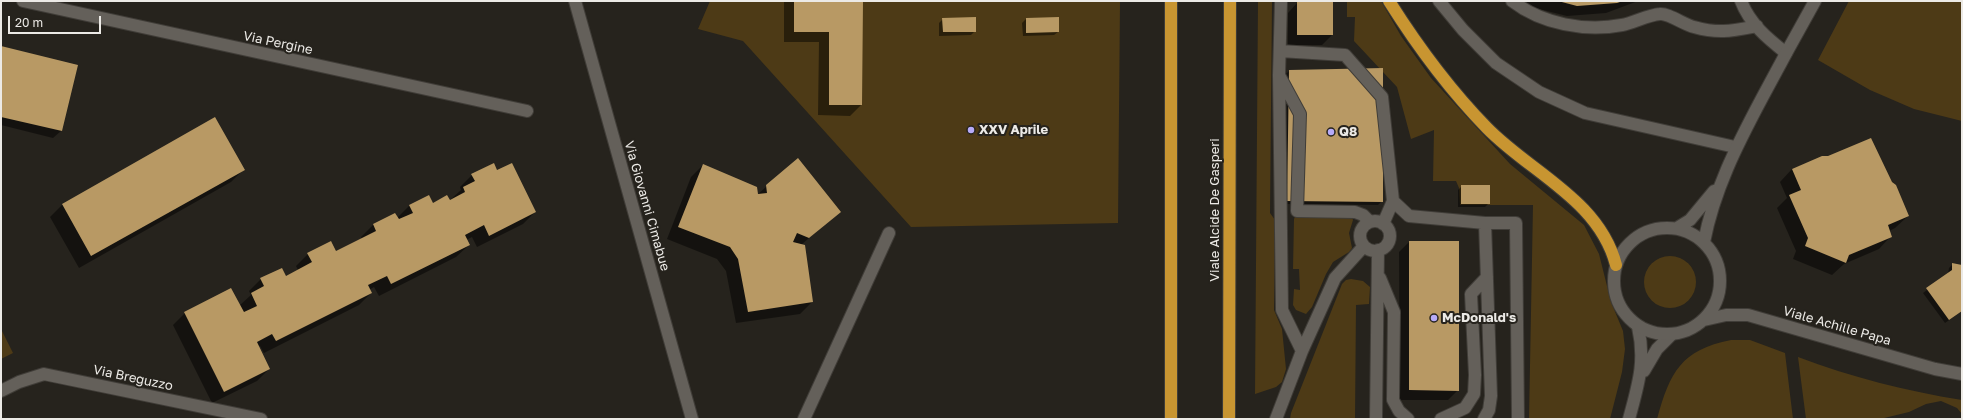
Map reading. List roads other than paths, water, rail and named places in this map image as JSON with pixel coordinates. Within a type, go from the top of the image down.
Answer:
[{"type":"highway","points":[[1171,1],[1171,419]]},
{"type":"highway","name":"Viale Alcide De Gasperi","points":[[1229,419],[1230,1]]},
{"type":"highway","points":[[1388,1],[1433,67],[1470,110],[1508,148],[1574,200],[1592,217],[1607,239],[1616,265]]},
{"type":"street","name":"Via Pergine","points":[[23,1],[527,111]]},
{"type":"street","name":"Via Giovanni Cimabue","points":[[575,1],[692,419]]},
{"type":"street","points":[[1281,1],[1279,75],[1282,310],[1302,351]]},
{"type":"street","points":[[1439,1],[1463,30],[1496,63],[1539,92],[1585,113],[1735,147]]},
{"type":"street","points":[[1512,1],[1518,6],[1555,23],[1595,29],[1623,25],[1661,14],[1693,27],[1724,33],[1757,26]]},
{"type":"street","points":[[1741,1],[1746,14],[1766,37],[1786,53]]},
{"type":"street","points":[[1704,242],[1710,214],[1719,184],[1735,147],[1815,1]]},
{"type":"street","points":[[1280,51],[1345,55],[1382,97],[1393,201],[1383,224]]},
{"type":"street","points":[[1279,75],[1300,114],[1297,211],[1355,212],[1370,222]]},
{"type":"street","points":[[1677,228],[1690,220],[1719,184]]},
{"type":"street","points":[[1393,201],[1409,216],[1485,223],[1516,223],[1518,419]]},
{"type":"street","points":[[1375,221],[1383,224],[1390,236],[1386,245],[1373,251],[1364,246],[1361,242],[1360,232],[1362,228],[1370,222],[1375,221]]},
{"type":"street","points":[[1484,419],[1489,410],[1491,396],[1485,223]]},
{"type":"street","name":"Viale Achille Papa","points":[[1677,228],[1690,233],[1704,242],[1714,256],[1718,266],[1720,289],[1714,306],[1704,320],[1690,330],[1672,334],[1654,333],[1638,326],[1626,316],[1618,302],[1614,287],[1616,265],[1621,253],[1637,236],[1650,230],[1677,228]]},
{"type":"street","points":[[804,419],[889,234]]},
{"type":"street","points":[[1276,419],[1302,351],[1335,278],[1364,246]]},
{"type":"street","points":[[1376,419],[1378,250]]},
{"type":"street","points":[[1378,273],[1394,312],[1393,400],[1399,411],[1408,419]]},
{"type":"street","points":[[1441,419],[1465,408],[1474,394],[1475,375],[1471,294],[1487,277]]},
{"type":"street","name":"Viale Achille Papa","points":[[1704,320],[1726,315],[1748,315],[1935,369],[1962,374]]},
{"type":"street","points":[[1629,419],[1640,377],[1642,343],[1638,326]]},
{"type":"street","points":[[1640,377],[1657,349],[1672,334]]},
{"type":"street","name":"Via Breguzzo","points":[[1,391],[19,382],[44,374],[261,419]]},
{"type":"place","name":"XXV Aprile","points":[[971,130]]},
{"type":"place","name":"Q8","points":[[1331,132]]},
{"type":"place","name":"McDonald's","points":[[1434,318]]}]
